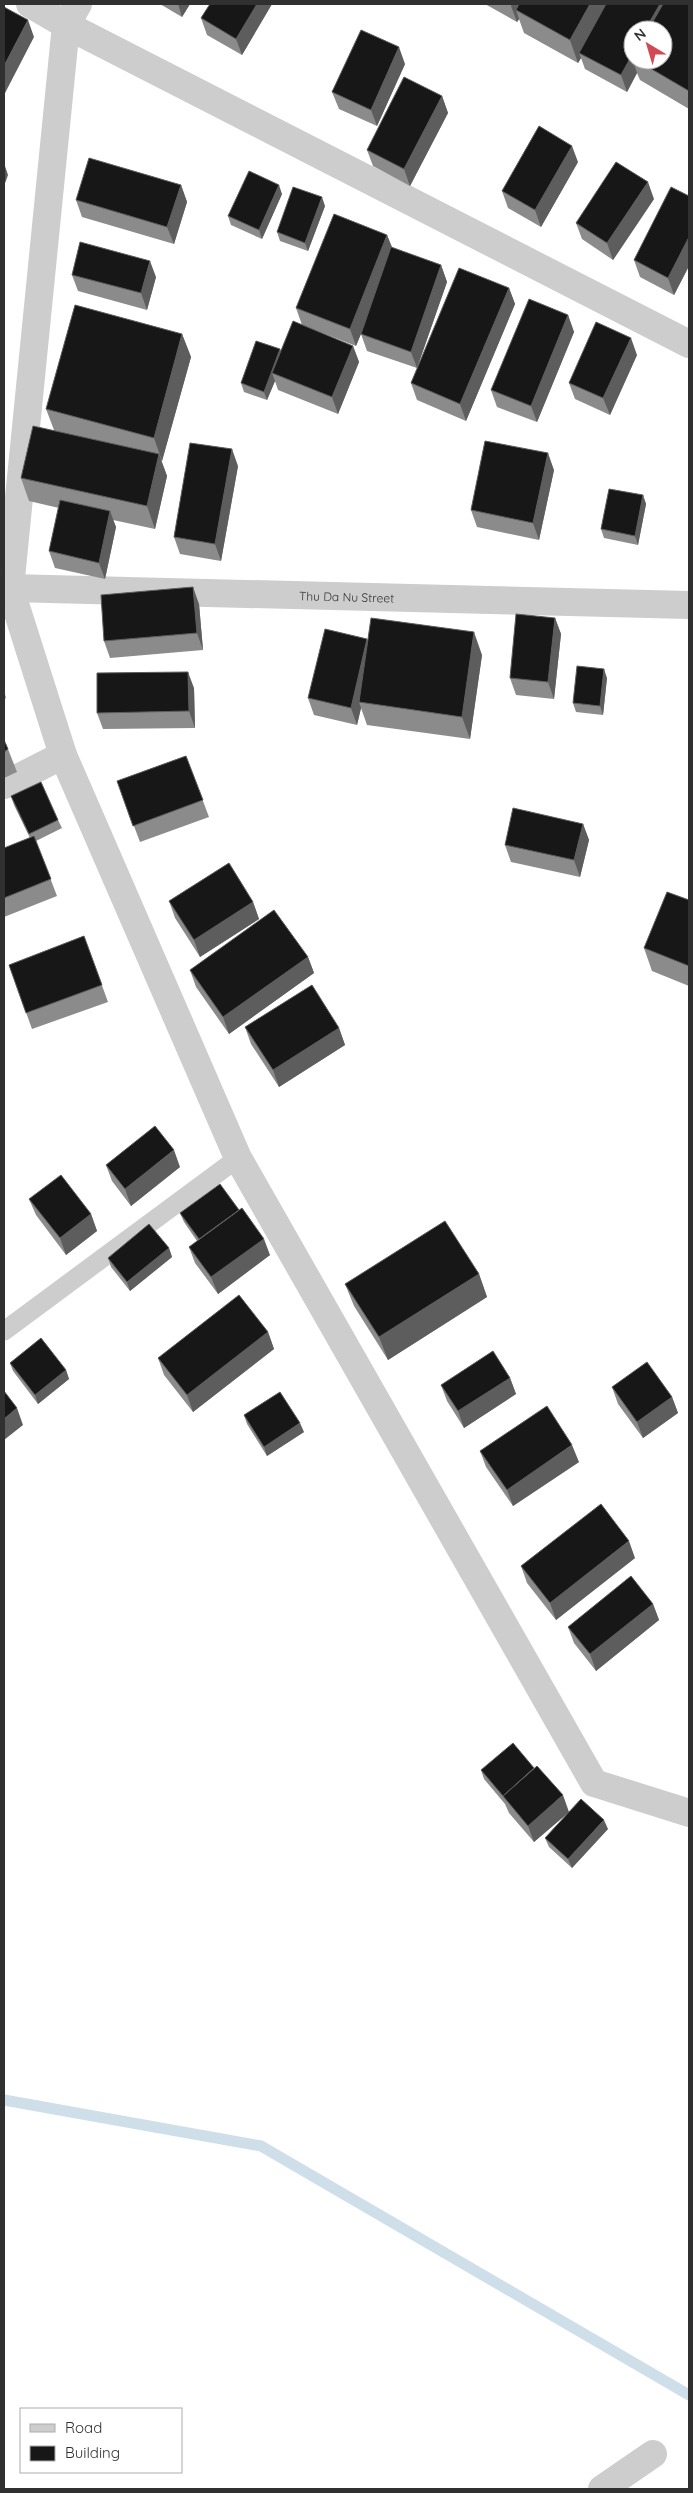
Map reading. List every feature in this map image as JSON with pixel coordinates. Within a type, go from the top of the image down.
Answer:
[{"type":"street","points":[[30,4],[72,14],[689,344]]},
{"type":"street","points":[[72,14],[7,586],[63,755],[238,1158],[594,1782],[689,1813]]},
{"type":"street","name":"Thu Da Nu Street","points":[[7,586],[689,605]]},
{"type":"street","points":[[4,785],[63,755]]},
{"type":"street","points":[[602,2489],[653,2454]]},
{"type":"lane","points":[[4,1331],[238,1158]]},
{"type":"building","points":[[210,4],[257,4],[236,39],[201,18]]},
{"type":"building","points":[[519,4],[590,4],[570,40],[516,10]]},
{"type":"building","points":[[606,4],[660,4],[651,20],[623,20],[624,70],[621,75],[579,53]]},
{"type":"building","points":[[663,4],[689,4],[689,91],[653,70],[673,70],[673,20],[654,20]]},
{"type":"building","points":[[4,7],[28,20],[4,66]]},
{"type":"building","points":[[361,30],[399,47],[371,110],[332,92]]},
{"type":"building","points":[[404,77],[442,96],[404,169],[367,150]]},
{"type":"building","points":[[539,126],[572,146],[535,210],[502,191]]},
{"type":"building","points":[[89,158],[181,185],[167,227],[76,200]]},
{"type":"building","points":[[616,162],[648,182],[607,243],[576,223]]},
{"type":"building","points":[[249,171],[279,185],[259,230],[228,216]]},
{"type":"building","points":[[293,187],[322,197],[305,243],[277,232]]},
{"type":"building","points":[[671,187],[689,196],[689,237],[668,278],[634,260]]},
{"type":"building","points":[[334,214],[387,235],[350,329],[296,308]]},
{"type":"building","points":[[80,242],[150,261],[141,293],[72,275]]},
{"type":"building","points":[[391,247],[441,265],[411,352],[361,334]]},
{"type":"building","points":[[459,268],[509,288],[460,404],[411,383]]},
{"type":"building","points":[[529,299],[568,315],[531,406],[491,390]]},
{"type":"building","points":[[75,305],[182,334],[154,438],[46,409]]},
{"type":"building","points":[[293,321],[353,346],[332,397],[272,373]]},
{"type":"building","points":[[596,322],[631,338],[603,398],[569,383]]},
{"type":"building","points":[[256,341],[280,349],[264,392],[241,383]]},
{"type":"building","points":[[33,426],[159,454],[147,506],[21,478]]},
{"type":"building","points":[[485,441],[548,453],[533,523],[471,510]]},
{"type":"building","points":[[190,443],[232,449],[215,544],[174,537]]},
{"type":"building","points":[[609,489],[643,495],[635,536],[601,529]]},
{"type":"building","points":[[60,500],[110,511],[99,563],[49,551]]},
{"type":"building","points":[[193,587],[197,633],[104,641],[101,595]]},
{"type":"building","points":[[516,614],[555,618],[548,682],[510,678]]},
{"type":"building","points":[[371,618],[474,632],[462,717],[359,702]]},
{"type":"building","points":[[325,629],[367,639],[351,708],[308,698]]},
{"type":"building","points":[[577,666],[604,669],[600,706],[573,703]]},
{"type":"building","points":[[188,672],[189,711],[97,713],[97,673]]},
{"type":"building","points":[[4,740],[8,749],[4,752]]},
{"type":"building","points":[[186,756],[203,800],[133,826],[117,781]]},
{"type":"building","points":[[41,782],[58,820],[29,834],[11,796]]},
{"type":"building","points":[[513,808],[583,824],[574,860],[505,845]]},
{"type":"building","points":[[34,836],[51,879],[4,898],[4,848]]},
{"type":"building","points":[[229,863],[253,902],[194,940],[169,901]]},
{"type":"building","points":[[667,892],[689,900],[689,966],[644,948]]},
{"type":"building","points":[[274,910],[308,957],[223,1017],[190,970]]},
{"type":"building","points":[[84,936],[102,985],[26,1013],[9,965]]},
{"type":"building","points":[[312,985],[339,1028],[273,1070],[245,1027]]},
{"type":"building","points":[[155,1126],[174,1150],[125,1189],[106,1165]]},
{"type":"building","points":[[61,1175],[91,1214],[60,1238],[29,1199]]},
{"type":"building","points":[[220,1184],[239,1210],[199,1239],[180,1213]]},
{"type":"building","points":[[242,1208],[264,1239],[211,1277],[189,1247]]},
{"type":"building","points":[[445,1221],[479,1274],[379,1337],[345,1284]]},
{"type":"building","points":[[149,1224],[169,1248],[127,1282],[108,1258]]},
{"type":"building","points":[[239,1295],[268,1332],[187,1395],[158,1358]]},
{"type":"building","points":[[41,1338],[66,1370],[35,1395],[10,1363]]},
{"type":"building","points":[[493,1351],[510,1378],[458,1411],[441,1385]]},
{"type":"building","points":[[647,1362],[672,1397],[637,1422],[612,1387]]},
{"type":"building","points":[[4,1391],[17,1408],[4,1419]]},
{"type":"building","points":[[280,1392],[300,1423],[264,1447],[244,1415]]},
{"type":"building","points":[[547,1406],[572,1445],[507,1490],[480,1451]]},
{"type":"building","points":[[601,1504],[629,1541],[550,1603],[521,1566]]},
{"type":"building","points":[[631,1576],[653,1604],[590,1654],[568,1627]]},
{"type":"building","points":[[513,1743],[534,1768],[503,1796],[481,1770]]},
{"type":"building","points":[[537,1766],[563,1795],[528,1826],[503,1796]]},
{"type":"building","points":[[581,1799],[604,1820],[568,1859],[545,1838]]},
{"type":"waterway","points":[[4,2100],[261,2146],[689,2395]]}]
